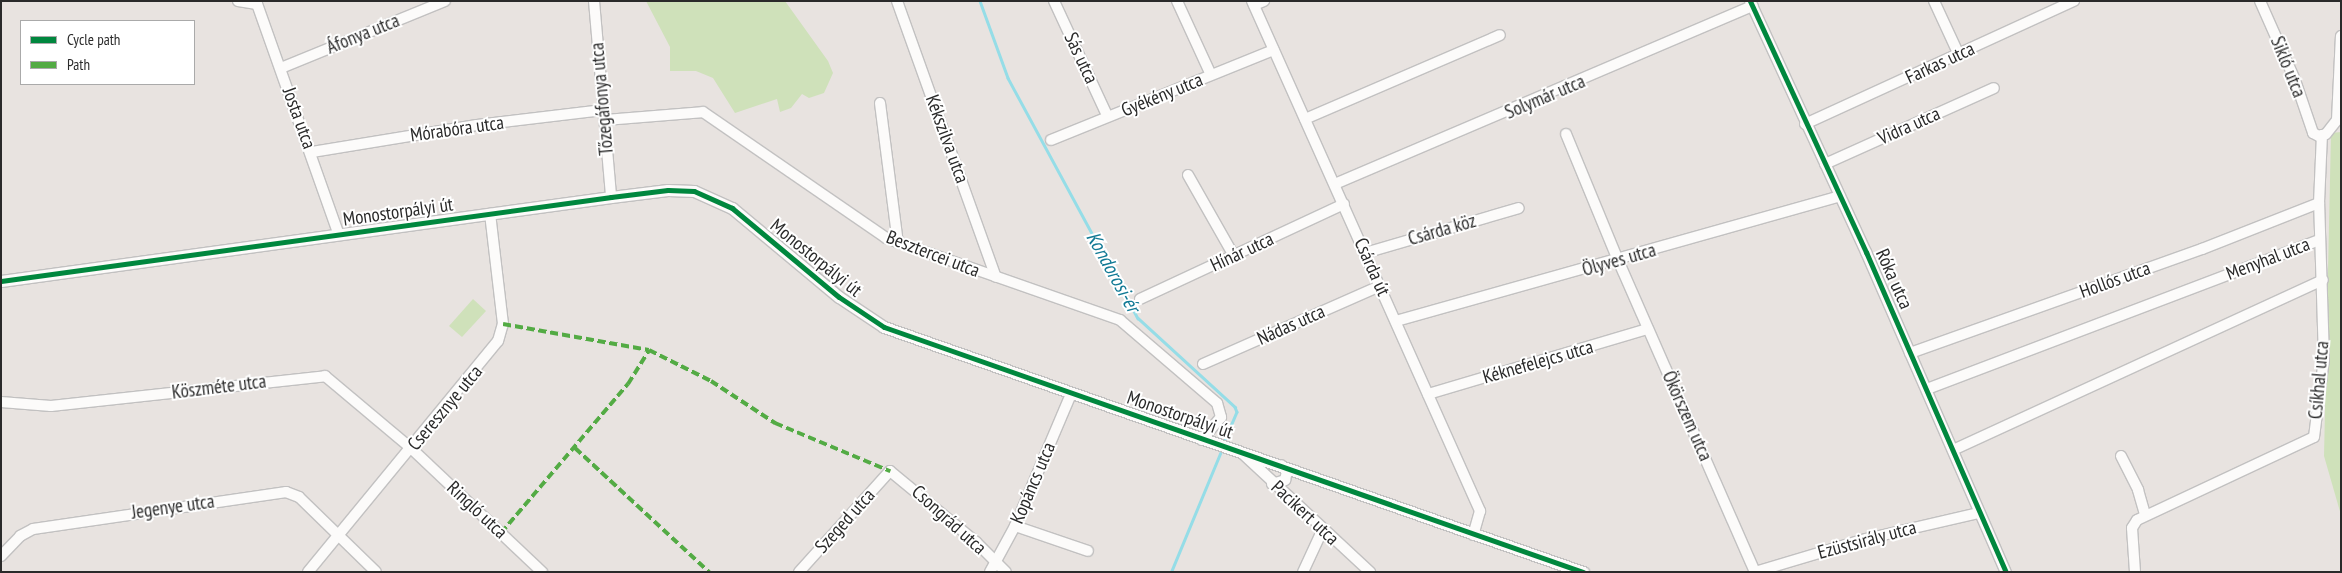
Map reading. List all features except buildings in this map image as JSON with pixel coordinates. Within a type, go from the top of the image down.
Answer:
[{"type":"street","points":[[238,1],[257,3]]},
{"type":"street","name":"Áfonya utca","points":[[281,68],[445,1]]},
{"type":"street","name":"Tőzegáfonya utca","points":[[594,1],[611,197]]},
{"type":"street","name":"Kékszilva utca","points":[[898,1],[996,277]]},
{"type":"street","name":"Sás utca","points":[[1054,1],[1107,115]]},
{"type":"street","points":[[1177,1],[1211,76]]},
{"type":"street","points":[[1934,1],[1959,55]]},
{"type":"street","name":"Farkas utca","points":[[1805,124],[2074,1]]},
{"type":"street","name":"Sikló utca","points":[[2260,1],[2318,134]]},
{"type":"street","name":"Josta utca","points":[[257,3],[312,152],[339,235]]},
{"type":"street","name":"Csárda út","points":[[1257,3],[1274,50],[1480,511],[1473,535]]},
{"type":"street","name":"Róka utca","points":[[1752,4],[1927,389],[2006,572]]},
{"type":"street","name":"Solymár utca","points":[[1335,184],[1752,4]]},
{"type":"street","points":[[1305,119],[1500,35]]},
{"type":"street","points":[[2318,134],[2337,127],[2341,36]]},
{"type":"street","name":"Gyékény utca","points":[[1052,140],[1107,115],[1124,112],[1274,50]]},
{"type":"street","name":"Vidra utca","points":[[1825,164],[1994,88]]},
{"type":"street","points":[[880,103],[898,244]]},
{"type":"street","name":"Besztercei utca","points":[[604,115],[703,112],[858,220],[898,244],[1120,320],[1131,326],[1218,403],[1221,416],[1202,440]]},
{"type":"street","name":"Mórabóra utca","points":[[312,152],[477,125],[604,115]]},
{"type":"street","name":"Ökörszem utca","points":[[1566,134],[1648,330],[1755,572]]},
{"type":"street","name":"Csíkhal utca","points":[[2145,515],[2276,458],[2314,437],[2324,359],[2323,280],[2319,240],[2318,134]]},
{"type":"street","points":[[1188,175],[1234,256]]},
{"type":"street","name":"Monostorpályi út","points":[[1,281],[668,190],[708,195],[732,208],[839,297],[884,327],[1583,572]]},
{"type":"street","name":"Ölyves utca","points":[[1396,321],[1840,196]]},
{"type":"street","name":"Hollós utca","points":[[1910,353],[2202,249],[2319,203]]},
{"type":"street","name":"Hínár utca","points":[[1140,299],[1344,204]]},
{"type":"street","name":"Csárda köz","points":[[1365,252],[1519,208]]},
{"type":"street","name":"Cseresznye utca","points":[[308,572],[340,536],[498,341],[503,324],[490,214]]},
{"type":"street","name":"Menyhal utca","points":[[1927,389],[2319,240]]},
{"type":"street","points":[[1953,450],[2323,280]]},
{"type":"street","name":"Nádas utca","points":[[1203,364],[1380,286]]},
{"type":"street","name":"Kéknefelejcs utca","points":[[1428,394],[1648,330]]},
{"type":"street","name":"Köszméte utca","points":[[1,402],[51,406],[325,376],[412,448]]},
{"type":"street","name":"Kopáncs utca","points":[[993,569],[1015,526],[1071,394]]},
{"type":"street","name":"Ringló utca","points":[[412,448],[542,572]]},
{"type":"street","name":"Pacikert utca","points":[[1242,453],[1322,531],[1369,571]]},
{"type":"street","points":[[2121,456],[2138,490],[2145,515],[2132,528],[2135,572]]},
{"type":"street","points":[[1272,484],[1285,480],[1287,471],[1281,465]]},
{"type":"street","name":"Csongrád utca","points":[[890,470],[976,542],[993,569],[1006,572]]},
{"type":"street","name":"Szeged utca","points":[[799,572],[890,470]]},
{"type":"street","name":"Jegenye utca","points":[[1,556],[20,536],[32,529],[286,492],[299,496],[376,572]]},
{"type":"street","name":"Ezüstsirály utca","points":[[1755,572],[1866,539],[1979,513]]},
{"type":"street","points":[[1015,526],[1088,551]]},
{"type":"street","points":[[1303,572],[1322,531]]},
{"type":"green space","points":[[646,1],[785,1],[828,61],[833,73],[824,93],[809,98],[802,94],[791,108],[780,112],[777,99],[735,113],[713,78],[696,71],[670,71],[670,47]]},
{"type":"green space","points":[[2341,132],[2341,515],[2324,456],[2331,133]]},
{"type":"green space","points":[[473,299],[486,311],[462,337],[449,326]]},
{"type":"waterway","name":"Kondorosi-ér","points":[[980,1],[1008,78],[1138,318],[1235,407],[1237,412],[1224,443]]},
{"type":"waterway","name":"Kondorosi-ér","points":[[1171,572],[1222,449]]},
{"type":"marked path","points":[[503,324],[649,350],[711,381],[775,423],[890,471]]},
{"type":"marked path","points":[[501,533],[628,384],[649,350]]},
{"type":"marked path","points":[[575,448],[709,572]]},
{"type":"cycle path","points":[[1750,1],[1866,252],[2006,572]]},
{"type":"cycle path","points":[[1,281],[611,197],[668,190],[694,191],[732,208],[839,297],[884,327],[1583,572]]}]
